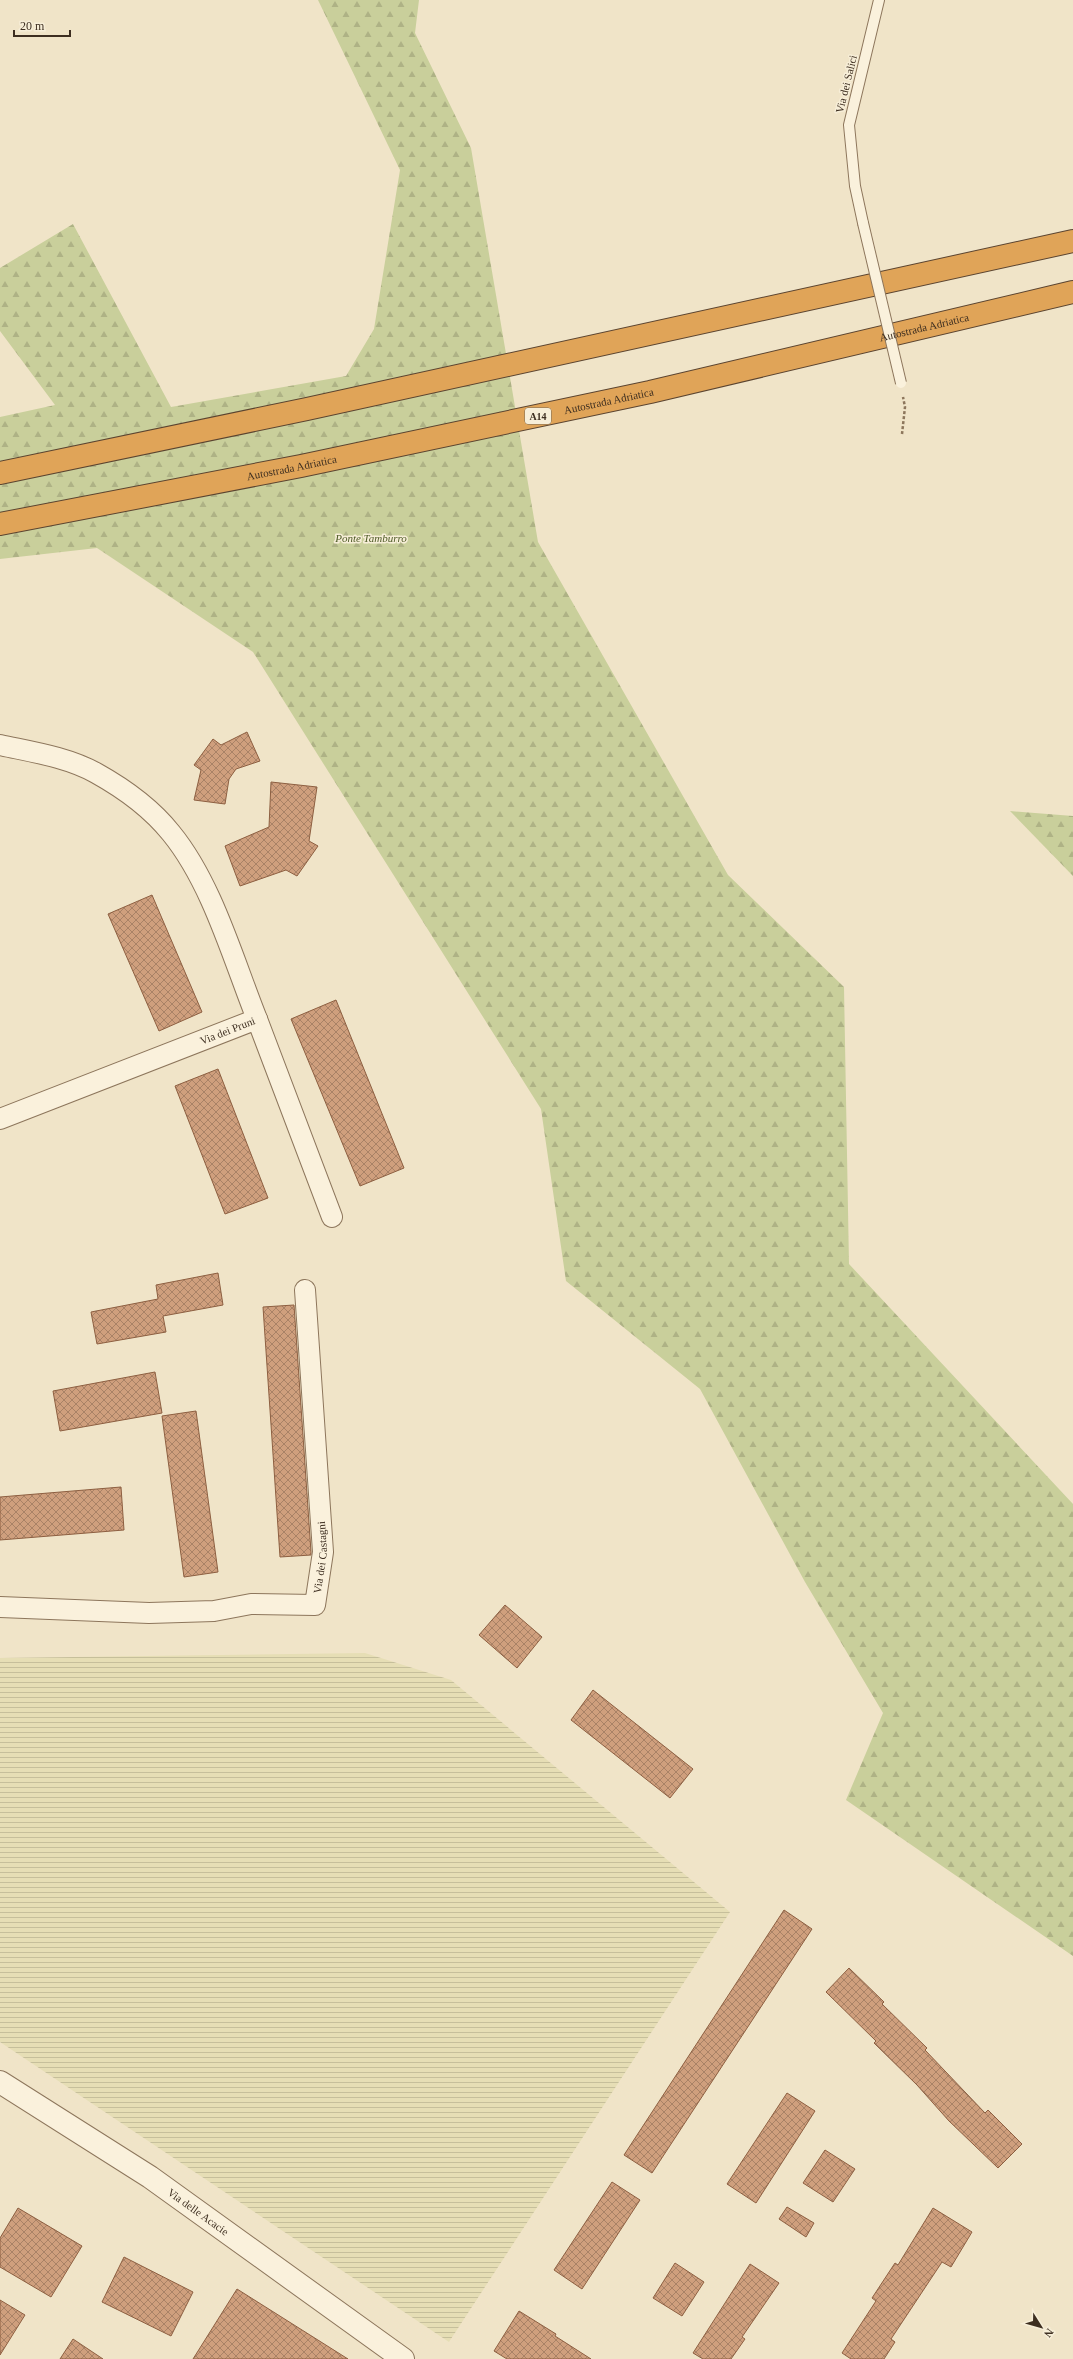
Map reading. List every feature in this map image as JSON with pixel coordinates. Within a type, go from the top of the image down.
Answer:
[{"type":"highway","points":[[0,473],[307,409],[1073,241]]},
{"type":"highway","name":"Autostrada Adriatica","points":[[0,524],[301,466],[635,395],[1073,292]]},
{"type":"street","points":[[0,745],[49,755],[95,772],[144,804],[171,833],[192,863],[211,903],[256,1019]]},
{"type":"street","name":"Via dei Pruni","points":[[0,1119],[256,1019],[332,1217]]},
{"type":"street","name":"Via dei Castagni","points":[[0,1607],[149,1613],[214,1611],[251,1604],[315,1606],[323,1552],[305,1290]]},
{"type":"street","name":"Via delle Acacie","points":[[0,2082],[150,2177],[396,2356]]},
{"type":"lane","name":"Via dei Salici","points":[[879,0],[849,125],[855,186],[901,383]]},
{"type":"path","points":[[901,383],[905,407],[902,434]]},
{"type":"shaded area","points":[[365,1653],[451,1680],[730,1912],[449,2342],[0,2042],[0,1658]]},
{"type":"green space","name":"Ponte Tamburro","points":[[318,0],[419,0],[415,33],[471,148],[538,542],[728,875],[844,987],[849,1264],[1073,1504],[1073,1956],[846,1800],[883,1713],[805,1582],[700,1389],[566,1281],[541,1109],[253,652],[97,548],[0,559],[0,417],[55,405],[0,331],[0,268],[73,224],[171,407],[346,376],[374,329],[400,170]]},
{"type":"green space","points":[[1010,811],[1073,816],[1073,876]]},
{"type":"building","points":[[247,732],[260,761],[236,769],[229,779],[225,804],[194,800],[201,770],[194,765],[213,739],[221,745]]},
{"type":"building","points":[[271,782],[317,787],[309,841],[318,846],[297,876],[286,870],[240,886],[225,846],[269,827]]},
{"type":"building","points":[[152,895],[202,1012],[159,1031],[108,914]]},
{"type":"building","points":[[336,1000],[404,1168],[360,1186],[291,1019]]},
{"type":"building","points":[[218,1069],[268,1198],[225,1214],[175,1086]]},
{"type":"building","points":[[218,1273],[223,1305],[163,1316],[166,1332],[97,1344],[91,1312],[158,1299],[156,1285]]},
{"type":"building","points":[[294,1305],[311,1555],[280,1557],[263,1307]]},
{"type":"building","points":[[155,1372],[162,1413],[60,1431],[53,1391]]},
{"type":"building","points":[[196,1411],[218,1572],[184,1577],[162,1416]]},
{"type":"building","points":[[121,1487],[124,1530],[0,1540],[0,1497]]},
{"type":"building","points":[[505,1605],[542,1637],[517,1668],[479,1635]]},
{"type":"building","points":[[593,1690],[693,1769],[670,1798],[571,1720]]},
{"type":"building","points":[[784,1910],[812,1929],[652,2173],[624,2155]]},
{"type":"building","points":[[849,1968],[884,2002],[882,2004],[927,2048],[925,2050],[985,2113],[988,2110],[1022,2144],[998,2168],[949,2121],[917,2085],[874,2043],[876,2041],[826,1992]]},
{"type":"building","points":[[787,2093],[815,2111],[756,2203],[727,2184]]},
{"type":"building","points":[[825,2150],[855,2169],[833,2202],[803,2183]]},
{"type":"building","points":[[612,2182],[640,2200],[582,2289],[554,2270]]},
{"type":"building","points":[[787,2207],[814,2223],[806,2237],[779,2219]]},
{"type":"building","points":[[18,2208],[82,2246],[51,2297],[0,2267],[0,2238]]},
{"type":"building","points":[[933,2208],[972,2232],[951,2267],[942,2262],[891,2339],[895,2342],[884,2359],[851,2359],[842,2353],[876,2301],[872,2298],[895,2263],[898,2265]]},
{"type":"building","points":[[124,2257],[193,2292],[171,2336],[102,2302]]},
{"type":"building","points":[[675,2263],[704,2282],[682,2316],[653,2298]]},
{"type":"building","points":[[750,2264],[779,2283],[742,2337],[745,2339],[731,2359],[703,2359],[693,2353]]},
{"type":"building","points":[[237,2289],[348,2359],[193,2359]]},
{"type":"building","points":[[0,2300],[25,2315],[0,2355]]},
{"type":"building","points":[[519,2311],[556,2334],[555,2336],[591,2359],[507,2359],[494,2351]]},
{"type":"building","points":[[73,2339],[103,2359],[60,2359]]}]
